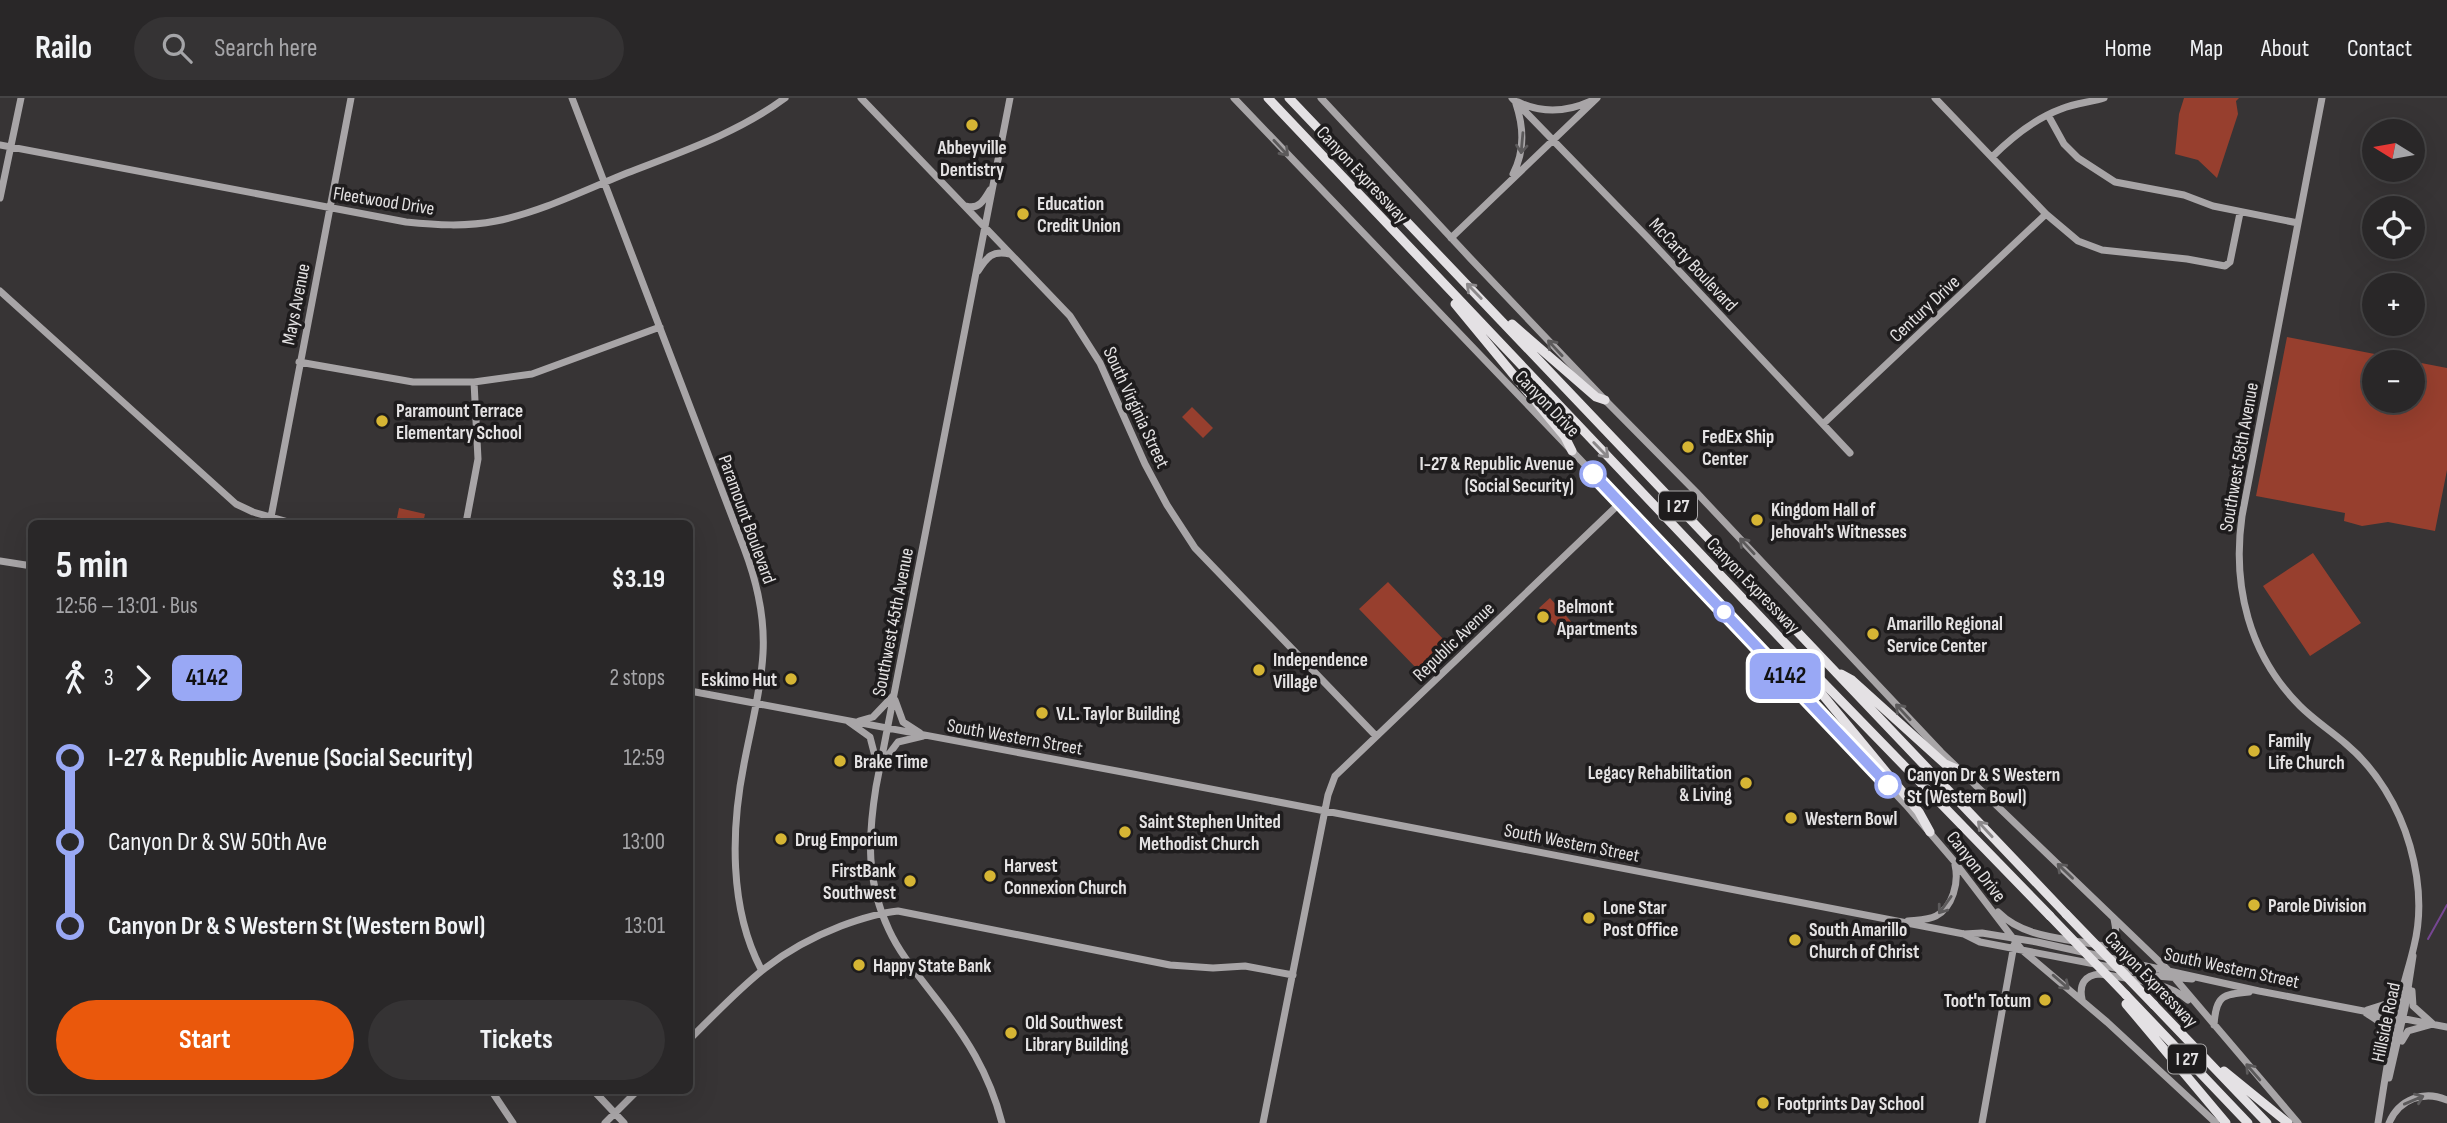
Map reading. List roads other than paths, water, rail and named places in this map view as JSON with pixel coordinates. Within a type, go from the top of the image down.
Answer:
[{"type":"highway","name":"Canyon Expressway","points":[[1268,98],[1782,640],[2050,916],[2098,967],[2103,977],[2248,1123]]},
{"type":"highway","name":"Canyon Expressway","points":[[1292,98],[2267,1123]]},
{"type":"highway","points":[[1419,259],[1422,268],[1565,437],[1572,451]]},
{"type":"highway","points":[[1489,307],[1503,316],[1595,397],[1605,400]]},
{"type":"highway","points":[[1782,640],[1786,651],[1919,812],[1930,832]]},
{"type":"highway","points":[[1835,671],[1852,680],[1945,764],[1959,770]]},
{"type":"highway","points":[[2123,996],[2225,1123]]},
{"type":"highway","points":[[2182,1035],[2288,1123]]},
{"type":"main road","points":[[0,198],[21,98]]},
{"type":"main road","name":"Mays Avenue","points":[[271,517],[351,98]]},
{"type":"main road","name":"Paramount Boulevard","points":[[572,98],[753,572],[763,625],[762,665],[737,801],[735,844],[743,914],[761,969]]},
{"type":"main road","name":"Fleetwood Drive","points":[[0,145],[406,222],[462,225],[496,221],[527,212],[724,135],[785,98]]},
{"type":"main road","name":"South Virginia Street","points":[[862,98],[1070,316],[1101,363],[1145,464],[1195,548],[1376,736]]},
{"type":"main road","name":"Southwest 45th Avenue","points":[[1003,1123],[991,1085],[975,1053],[912,970],[889,930],[874,886],[869,848],[880,769],[1010,98]]},
{"type":"main road","name":"Canyon Drive","points":[[1234,98],[1824,716],[1930,832],[2012,938]]},
{"type":"main road","points":[[1321,98],[1451,238],[1959,770],[2167,969],[2298,1123]]},
{"type":"main road","points":[[1451,238],[1597,98]]},
{"type":"main road","points":[[1514,99],[1534,108],[1558,111],[1597,98]]},
{"type":"main road","points":[[1935,98],[2046,214],[2078,241],[2102,250],[2225,266],[2230,262],[2240,213]]},
{"type":"main road","name":"Southwest 58th Avenue","points":[[2322,98],[2242,516],[2238,542],[2241,588],[2255,639],[2278,681],[2307,713],[2348,746],[2369,768],[2384,787],[2407,836],[2417,883],[2418,918],[2414,947],[2402,987],[2399,1017]]},
{"type":"main road","points":[[1508,183],[1517,167],[1522,148],[1522,128],[1514,99]]},
{"type":"main road","name":"McCarty Boulevard","points":[[1514,99],[1850,453]]},
{"type":"main road","points":[[1992,157],[2019,132],[2048,115],[2085,102],[2104,99]]},
{"type":"main road","points":[[2048,115],[2064,144],[2078,159],[2109,180],[2184,195],[2240,213],[2298,223]]},
{"type":"main road","points":[[965,206],[979,206],[993,187]]},
{"type":"main road","name":"Century Drive","points":[[1824,424],[2046,214]]},
{"type":"main road","points":[[975,274],[993,253],[1010,254]]},
{"type":"main road","points":[[0,291],[236,503],[282,520]]},
{"type":"main road","points":[[299,362],[399,380],[474,382],[532,374],[660,327]]},
{"type":"main road","points":[[467,520],[478,459],[474,382]]},
{"type":"main road","name":"Republic Avenue","points":[[1263,1123],[1324,811],[1335,776],[1620,503]]},
{"type":"main road","points":[[0,561],[28,565]]},
{"type":"main road","name":"South Western Street","points":[[693,692],[1964,934],[1982,933],[2012,938],[2167,969],[2259,991],[2447,1027]]},
{"type":"main road","points":[[850,722],[873,717],[894,696],[903,722],[924,735]]},
{"type":"main road","points":[[850,722],[870,737],[880,769]]},
{"type":"main road","points":[[880,769],[898,743],[924,735]]},
{"type":"main road","points":[[1904,922],[1932,918],[1948,905],[1956,883],[1954,861]]},
{"type":"main road","points":[[1982,897],[2018,928],[2103,946],[2115,940],[2114,919]]},
{"type":"main road","points":[[693,1036],[761,969],[807,940],[882,913],[898,911],[1170,965],[1213,968],[1245,966],[1293,975]]},
{"type":"main road","points":[[1964,934],[1980,942],[2175,978],[2207,980]]},
{"type":"main road","points":[[2012,938],[2019,949],[2082,1000],[2216,1123]]},
{"type":"main road","name":"Hillside Road","points":[[2378,1123],[2399,1017],[2413,968],[2414,947]]},
{"type":"main road","points":[[1982,1123],[2019,949]]},
{"type":"main road","points":[[2391,1060],[2406,1033],[2433,1024],[2413,1006],[2413,968]]},
{"type":"main road","points":[[2082,1000],[2084,980],[2089,975],[2100,974],[2175,991],[2186,998],[2214,1026]]},
{"type":"main road","points":[[2362,1011],[2389,1003],[2402,987]]},
{"type":"main road","points":[[2214,1026],[2215,1012],[2223,996],[2228,993],[2259,991]]},
{"type":"main road","points":[[2362,1011],[2386,1028],[2391,1060]]},
{"type":"main road","points":[[494,1094],[513,1123]]},
{"type":"main road","points":[[596,1094],[624,1123]]},
{"type":"main road","points":[[605,1123],[634,1094]]},
{"type":"main road","points":[[2389,1123],[2396,1111],[2412,1099],[2428,1095],[2447,1100]]},
{"type":"waterway","points":[[2428,939],[2447,905]]},
{"type":"place","name":"Abbeyville Dentistry","points":[[972,125]]},
{"type":"place","name":"Education Credit Union","points":[[1023,214]]},
{"type":"place","name":"Paramount Terrace Elementary School","points":[[382,421]]},
{"type":"place","name":"FedEx Ship Center","points":[[1688,447]]},
{"type":"place","name":"I-27 & Republic Avenue (Social Security)","points":[[1593,474]]},
{"type":"place","name":"Kingdom Hall of Jehovah's Witnesses","points":[[1757,520]]},
{"type":"place","name":"Belmont Apartments","points":[[1543,617]]},
{"type":"place","name":"Amarillo Regional Service Center","points":[[1873,634]]},
{"type":"place","name":"Independence Village","points":[[1259,670]]},
{"type":"place","name":"Eskimo Hut","points":[[791,679]]},
{"type":"place","name":"V.L. Taylor Building","points":[[1042,713]]},
{"type":"place","name":"Family Life Church","points":[[2254,751]]},
{"type":"place","name":"Brake Time","points":[[840,761]]},
{"type":"place","name":"Legacy Rehabilitation & Living","points":[[1746,783]]},
{"type":"place","name":"Canyon Dr & S Western St (Western Bowl)","points":[[1888,785]]},
{"type":"place","name":"Western Bowl","points":[[1791,818]]},
{"type":"place","name":"Saint Stephen United Methodist Church","points":[[1125,832]]},
{"type":"place","name":"Drug Emporium","points":[[781,839]]},
{"type":"place","name":"Harvest Connexion Church","points":[[990,876]]},
{"type":"place","name":"FirstBank Southwest","points":[[910,881]]},
{"type":"place","name":"Parole Division","points":[[2254,905]]},
{"type":"place","name":"Lone Star Post Office","points":[[1589,918]]},
{"type":"place","name":"South Amarillo Church of Christ","points":[[1795,940]]},
{"type":"place","name":"Happy State Bank","points":[[859,965]]},
{"type":"place","name":"Toot'n Totum","points":[[2045,1000]]},
{"type":"place","name":"Old Southwest Library Building","points":[[1011,1033]]},
{"type":"place","name":"Footprints Day School","points":[[1763,1103]]}]
